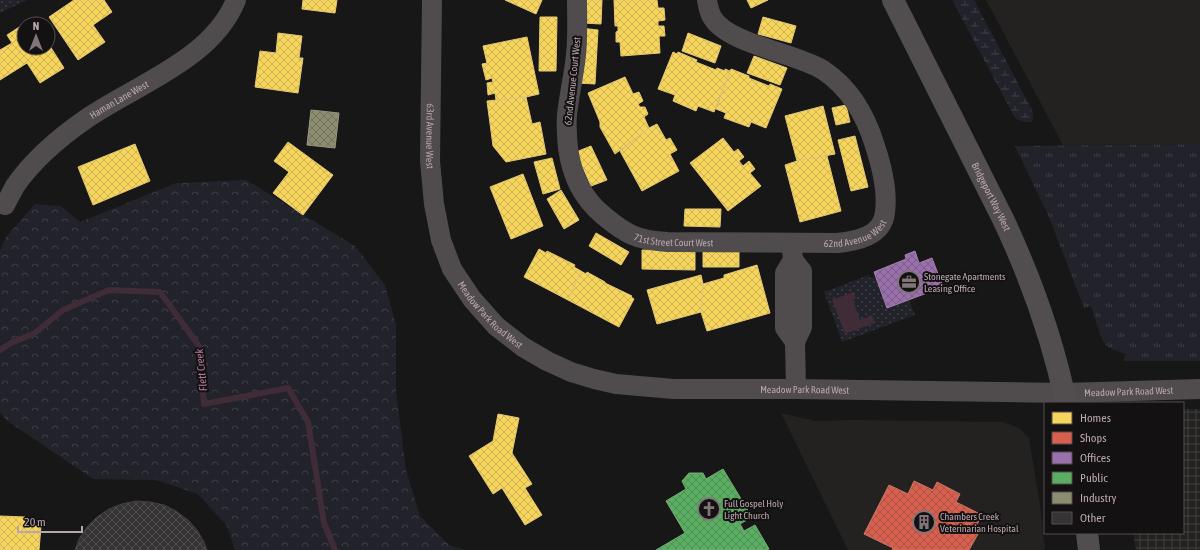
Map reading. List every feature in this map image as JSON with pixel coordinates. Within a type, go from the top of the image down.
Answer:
[{"type":"main road","name":"Bridgeport Way West","points":[[893,0],[1020,255],[1051,343],[1065,398]]},
{"type":"main road","points":[[1087,534],[1089,550]]},
{"type":"street","name":"Haman Lane West","points":[[5,205],[15,186],[29,169],[64,136],[86,119],[157,78],[196,51],[214,35],[228,16],[236,0]]},
{"type":"street","name":"63rd Avenue West","points":[[432,0],[431,168],[434,204],[441,240],[452,269]]},
{"type":"street","name":"62nd Avenue Court West","points":[[577,0],[576,52],[566,129],[571,166],[578,184]]},
{"type":"street","name":"62nd Avenue West","points":[[707,0],[711,17],[718,26],[743,40],[816,66],[836,80],[854,101],[869,127],[879,158],[885,188],[886,210],[882,224],[872,234],[864,238],[792,252]]},
{"type":"street","name":"71st Street Court West","points":[[578,184],[589,202],[599,212],[629,234],[649,241],[792,252]]},
{"type":"street","points":[[792,252],[802,272],[802,326],[795,342],[796,389]]},
{"type":"street","name":"Meadow Park Road West","points":[[452,269],[472,299],[496,326],[523,347],[547,361],[571,372],[616,384],[706,390],[796,389],[1065,398],[1200,389]]},
{"type":"shaded area","points":[[986,0],[1200,0],[1200,144],[1063,145]]},
{"type":"shaded area","points":[[853,292],[856,298],[853,300],[860,320],[872,315],[875,323],[845,334],[832,300]]},
{"type":"shaded area","points":[[1184,409],[1200,409],[1200,550],[1136,550],[1133,534],[1184,534]]},
{"type":"shaded area","points":[[781,413],[815,421],[1003,422],[1019,428],[1029,438],[1040,505],[1045,550],[848,550]]},
{"type":"green space","points":[[0,0],[27,0],[0,13]]},
{"type":"green space","points":[[952,0],[974,0],[1033,112],[1031,122],[1023,122],[1015,118]]},
{"type":"green space","points":[[1200,144],[1200,361],[1123,361],[1126,354],[1110,348],[1104,342],[1091,306],[1084,308],[1049,217],[1015,146]]},
{"type":"green space","points":[[246,180],[355,246],[385,285],[396,325],[396,391],[406,470],[420,516],[449,545],[465,550],[235,550],[227,526],[198,494],[156,480],[93,479],[6,420],[0,412],[0,250],[6,237],[35,204],[61,206],[80,222],[176,183]]},
{"type":"green space","points":[[869,275],[870,278],[876,277],[887,308],[909,300],[915,315],[842,342],[824,292]]},
{"type":"building: Homes","points":[[74,0],[104,0],[112,12],[93,25],[105,42],[78,60],[56,27],[56,16],[50,16]]},
{"type":"building: Homes","points":[[303,0],[337,0],[335,13],[302,9]]},
{"type":"building: Homes","points":[[505,0],[542,0],[536,14]]},
{"type":"building: Homes","points":[[584,0],[602,0],[601,24],[583,23]]},
{"type":"building: Homes","points":[[614,0],[657,0],[658,8],[664,8],[665,20],[658,21],[658,26],[664,26],[665,36],[659,36],[660,53],[621,56],[620,42],[616,42],[616,32],[618,31],[618,26],[615,26]]},
{"type":"building: Homes","points":[[747,0],[768,0],[751,8]]},
{"type":"building: Homes","points":[[540,17],[557,17],[556,71],[539,71]]},
{"type":"building: Homes","points":[[763,17],[796,26],[791,43],[758,34]]},
{"type":"building: Homes","points":[[581,28],[598,30],[595,84],[577,83]]},
{"type":"building: Homes","points":[[16,29],[16,56],[56,56],[64,68],[40,83],[27,63],[0,80],[0,50],[12,43],[7,35]]},
{"type":"building: Homes","points":[[278,33],[302,36],[299,58],[303,58],[298,93],[255,87],[260,51],[276,53]]},
{"type":"building: Homes","points":[[688,33],[721,46],[715,63],[682,51]]},
{"type":"building: Homes","points":[[527,37],[539,94],[496,100],[495,93],[488,95],[487,83],[493,82],[492,78],[486,80],[482,64],[487,63],[483,46]]},
{"type":"building: Homes","points":[[673,52],[677,54],[678,52],[697,60],[696,62],[716,70],[717,68],[730,71],[714,112],[698,106],[696,111],[673,101],[675,95],[658,89]]},
{"type":"building: Homes","points":[[754,56],[787,68],[780,85],[747,73]]},
{"type":"building: Homes","points":[[731,69],[769,86],[770,84],[782,89],[766,128],[751,122],[749,127],[724,118],[726,113],[716,109]]},
{"type":"building: Homes","points":[[625,77],[633,94],[639,92],[643,101],[638,104],[640,107],[645,107],[648,114],[644,117],[649,128],[615,154],[600,127],[600,122],[588,93]]},
{"type":"building: Homes","points":[[526,97],[532,124],[540,122],[546,154],[506,162],[493,146],[487,101]]},
{"type":"building: Homes","points":[[846,105],[850,122],[836,125],[832,108]]},
{"type":"building: Homes","points":[[823,106],[835,154],[797,161],[785,116]]},
{"type":"building: Homes","points":[[657,124],[666,140],[670,138],[677,150],[670,154],[679,171],[642,191],[620,151],[649,128]]},
{"type":"building: Homes","points":[[855,136],[868,187],[851,191],[838,140]]},
{"type":"building: Homes","points":[[723,138],[734,152],[738,149],[744,157],[739,161],[743,166],[749,161],[755,169],[750,173],[761,186],[728,211],[690,163]]},
{"type":"building: Homes","points":[[288,142],[333,175],[303,215],[273,193],[289,172],[274,161]]},
{"type":"building: Homes","points":[[135,144],[150,181],[93,205],[78,167]]},
{"type":"building: Homes","points":[[591,146],[607,180],[591,186],[576,152]]},
{"type":"building: Homes","points":[[827,156],[841,211],[800,222],[785,165],[797,161]]},
{"type":"building: Homes","points":[[552,158],[560,189],[543,194],[534,162]]},
{"type":"building: Homes","points":[[523,174],[543,226],[511,239],[490,187]]},
{"type":"building: Homes","points":[[561,190],[579,220],[564,229],[547,199]]},
{"type":"building: Homes","points":[[685,209],[721,209],[720,227],[684,226]]},
{"type":"building: Homes","points":[[596,233],[629,252],[621,265],[589,246]]},
{"type":"building: Homes","points":[[539,249],[546,253],[547,251],[575,265],[574,267],[581,271],[568,300],[524,277]]},
{"type":"building: Homes","points":[[642,250],[695,251],[695,270],[642,269]]},
{"type":"building: Homes","points":[[703,250],[739,250],[739,267],[703,267]]},
{"type":"building: Homes","points":[[757,265],[770,313],[707,331],[701,312],[703,284],[724,278],[724,275]]},
{"type":"building: Homes","points":[[581,271],[586,274],[587,272],[605,283],[632,296],[631,297],[634,299],[619,327],[568,300]]},
{"type":"building: Homes","points":[[701,275],[703,284],[701,312],[657,324],[647,290]]},
{"type":"building: Homes","points":[[498,414],[519,418],[512,453],[532,484],[525,488],[542,515],[525,525],[502,488],[493,494],[469,456],[493,441]]},
{"type":"building: Homes","points":[[0,516],[25,517],[25,525],[41,526],[39,550],[0,550]]},
{"type":"building: Shops","name":"Chambers Creek Veterinarian Hospital","points":[[914,481],[933,490],[937,482],[960,494],[956,502],[982,515],[974,530],[978,534],[969,550],[892,550],[893,548],[864,534],[889,485],[908,494]]},
{"type":"building: Offices","name":"Stonegate Apartments Leasing Office","points":[[915,251],[919,263],[932,258],[943,287],[887,308],[874,272],[906,259],[905,255]]},
{"type":"building: Public","name":"Full Gospel Holy Light Church","points":[[723,469],[752,517],[740,524],[744,531],[755,525],[769,549],[656,550],[685,533],[666,501],[686,489],[682,481],[689,473],[703,473],[706,479]]},
{"type":"building: Industry","points":[[311,110],[339,113],[335,148],[307,145]]},
{"type":"building: Other","points":[[136,501],[164,505],[176,511],[188,520],[197,530],[207,550],[75,550],[79,539],[87,527],[97,517],[109,509]]},
{"type":"waterway","name":"Flett Creek","points":[[0,350],[11,343],[35,333],[63,310],[109,290],[160,292],[199,346],[204,404],[288,388],[308,422],[324,523],[335,550]]},
{"type":"place","name":"Stonegate Apartments Leasing Office","points":[[909,282]]},
{"type":"place","name":"Full Gospel Holy Light Church","points":[[709,509]]},
{"type":"place","name":"Chambers Creek Veterinarian Hospital","points":[[924,522]]}]
